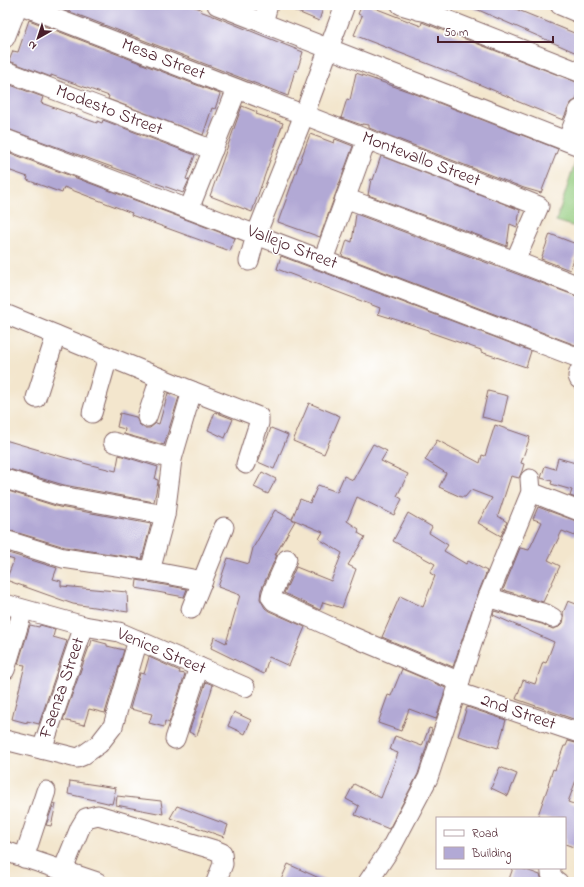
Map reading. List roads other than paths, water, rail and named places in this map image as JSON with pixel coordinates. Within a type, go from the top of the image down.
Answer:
[{"type":"street","points":[[5,38],[18,5]]},
{"type":"street","name":"Mesa Street","points":[[21,5],[304,115]]},
{"type":"street","points":[[217,5],[266,14],[328,48],[573,144],[579,110]]},
{"type":"street","points":[[249,261],[256,235],[304,115],[345,5]]},
{"type":"street","points":[[560,5],[579,13]]},
{"type":"street","points":[[413,7],[579,72]]},
{"type":"street","name":"Modesto Street","points":[[5,71],[213,150]]},
{"type":"street","points":[[189,209],[237,89]]},
{"type":"street","name":"Montevallo Street","points":[[304,115],[539,206],[516,261]]},
{"type":"street","name":"Vallejo Street","points":[[5,139],[579,358]]},
{"type":"street","points":[[323,260],[367,139]]},
{"type":"street","points":[[345,198],[516,261],[579,286]]},
{"type":"street","points":[[5,314],[192,392],[259,417],[259,423],[246,464]]},
{"type":"street","points":[[36,398],[56,335]]},
{"type":"street","points":[[92,413],[108,357]]},
{"type":"street","points":[[579,372],[579,379]]},
{"type":"street","points":[[147,417],[160,378]]},
{"type":"street","points":[[150,571],[165,515],[172,459],[192,392]]},
{"type":"street","points":[[113,442],[172,459]]},
{"type":"street","points":[[5,479],[61,496],[165,515]]},
{"type":"street","points":[[368,882],[392,846],[428,778],[488,597],[530,485],[579,511]]},
{"type":"street","points":[[191,609],[224,527]]},
{"type":"street","points":[[5,540],[63,558],[150,571],[203,581]]},
{"type":"street","name":"2nd Street","points":[[287,559],[272,593],[271,597],[274,601],[458,687],[579,733]]},
{"type":"street","points":[[488,597],[546,614],[553,618]]},
{"type":"street","name":"Venice Street","points":[[5,604],[84,626],[119,632],[244,687]]},
{"type":"street","points":[[5,670],[23,610]]},
{"type":"street","name":"Faenza Street","points":[[42,749],[84,626]]},
{"type":"street","points":[[5,740],[77,758],[99,744],[113,726],[138,640]]},
{"type":"street","points":[[175,739],[199,667]]},
{"type":"street","points":[[24,858],[46,791]]},
{"type":"street","points":[[63,870],[80,828],[86,818],[98,816],[222,853],[223,864],[216,882]]},
{"type":"street","points":[[5,851],[97,882]]},
{"type":"street","points":[[551,869],[553,878],[558,882]]}]
